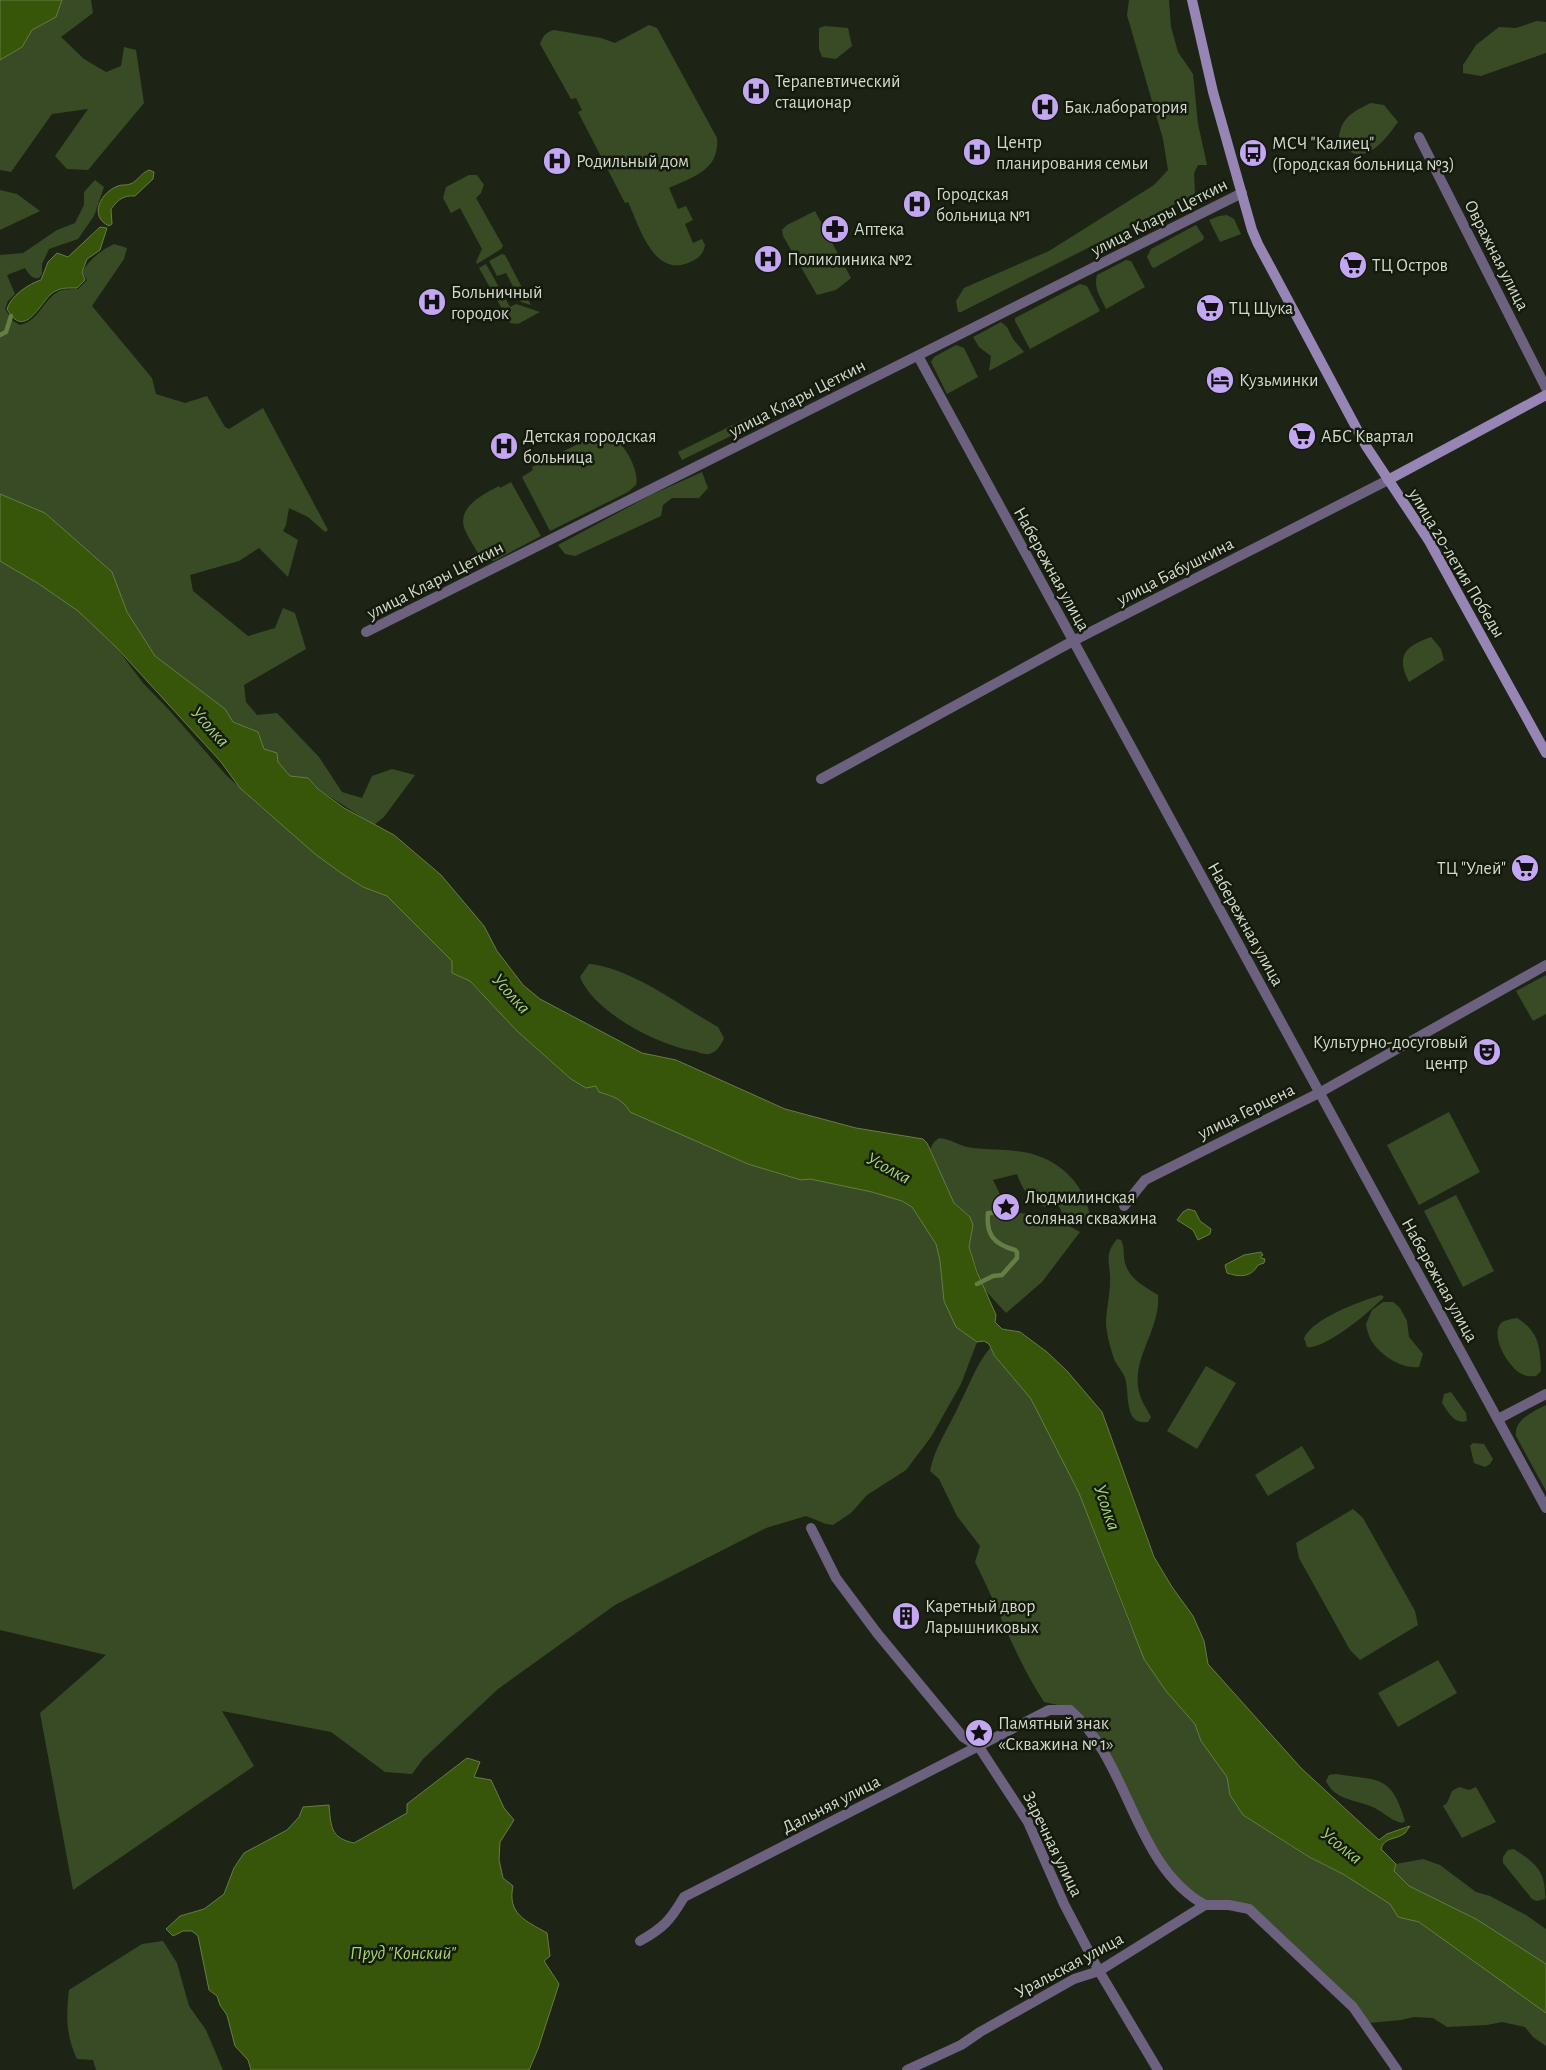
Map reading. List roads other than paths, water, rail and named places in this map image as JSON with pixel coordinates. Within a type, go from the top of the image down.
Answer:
[{"type":"street","name":"улица 20-летия Победы","points":[[1192,0],[1213,92],[1258,244],[1366,446],[1429,541],[1546,753]]},
{"type":"street","name":"Овражная улица","points":[[1419,137],[1546,388]]},
{"type":"street","name":"улица Клары Цеткин","points":[[366,632],[1242,193]]},
{"type":"street","name":"Набережная улица","points":[[918,356],[1546,1508]]},
{"type":"street","name":"улица Бабушкина","points":[[820,779],[1073,640],[1388,480],[1546,395]]},
{"type":"street","name":"улица Герцена","points":[[1124,1206],[1145,1180],[1319,1092],[1546,965]]},
{"type":"street","points":[[1498,1419],[1546,1394]]},
{"type":"street","name":"Заречная улица","points":[[811,1528],[836,1578],[877,1632],[963,1737],[979,1747],[1028,1822],[1064,1904],[1100,1971],[1158,2070]]},
{"type":"street","name":"Дальняя улица","points":[[640,1941],[657,1931],[671,1919],[684,1897],[1049,1710],[1070,1710],[1083,1721],[1118,1777],[1148,1841],[1162,1863],[1190,1897],[1204,1905]]},
{"type":"street","points":[[1204,1905],[1229,1905],[1249,1909],[1352,2007],[1397,2070]]},
{"type":"street","name":"Уральская улица","points":[[907,2070],[961,2044],[1074,1979],[1100,1971],[1204,1905]]},
{"type":"water","points":[[0,0],[62,0],[56,17],[32,30],[22,47],[0,60]]},
{"type":"water","points":[[149,170],[154,172],[153,179],[135,196],[124,197],[116,203],[111,209],[112,224],[109,226],[103,222],[98,211],[99,204],[106,193],[118,186],[132,183]]},
{"type":"water","points":[[100,227],[107,228],[100,250],[87,259],[82,272],[85,280],[77,288],[64,288],[51,294],[36,312],[25,321],[13,318],[7,309],[16,295],[31,284],[41,280],[48,262],[57,253],[68,257]]},
{"type":"water","name":"Усолка","points":[[0,494],[45,513],[112,572],[127,612],[155,656],[225,709],[233,722],[258,732],[264,749],[277,753],[278,762],[290,776],[308,778],[318,789],[344,808],[394,835],[441,875],[484,926],[497,951],[523,985],[540,999],[642,1053],[676,1060],[785,1109],[856,1128],[923,1139],[927,1143],[954,1203],[970,1217],[973,1225],[969,1247],[977,1272],[996,1315],[995,1322],[1002,1329],[1020,1332],[1047,1352],[1067,1371],[1102,1412],[1154,1557],[1172,1587],[1193,1616],[1204,1641],[1208,1664],[1301,1768],[1379,1840],[1387,1834],[1410,1826],[1402,1835],[1385,1842],[1381,1849],[1396,1864],[1394,1871],[1409,1886],[1476,1919],[1546,1964],[1546,2013],[1419,1922],[1398,1917],[1390,1904],[1343,1874],[1309,1857],[1243,1815],[1230,1795],[1227,1777],[1201,1741],[1195,1724],[1166,1691],[1144,1659],[1079,1493],[1031,1399],[994,1355],[989,1344],[984,1341],[977,1342],[956,1327],[944,1301],[940,1261],[936,1244],[912,1207],[902,1201],[872,1192],[810,1179],[801,1180],[748,1164],[630,1112],[621,1101],[599,1092],[596,1086],[586,1088],[571,1079],[517,1031],[470,981],[452,973],[452,961],[387,896],[363,887],[315,854],[240,788],[221,762],[116,647],[78,611],[39,584],[0,561]]},
{"type":"water","points":[[1188,1209],[1195,1211],[1200,1221],[1211,1229],[1210,1234],[1198,1240],[1193,1230],[1177,1220]]},
{"type":"water","points":[[1261,1252],[1263,1255],[1261,1258],[1265,1259],[1264,1263],[1258,1265],[1252,1272],[1240,1276],[1227,1273],[1225,1265],[1244,1255]]},
{"type":"water","name":"Пруд \"Конский\"","points":[[467,1758],[480,1762],[474,1777],[491,1780],[504,1808],[514,1820],[500,1842],[499,1860],[503,1878],[513,1886],[513,1903],[520,1915],[532,1925],[547,1933],[550,1956],[544,1961],[559,1984],[538,2049],[529,2070],[251,2070],[248,2060],[235,2046],[227,2015],[220,2005],[217,1996],[209,1990],[198,1936],[192,1931],[183,1931],[173,1936],[166,1929],[180,1916],[204,1909],[224,1894],[234,1868],[244,1853],[287,1830],[299,1817],[303,1807],[329,1805],[333,1830],[340,1838],[354,1843],[407,1813],[407,1804]]},
{"type":"waterway","points":[[0,335],[6,332],[11,316]]},
{"type":"waterway","points":[[977,1284],[993,1276],[1002,1275],[1017,1258],[1017,1252],[996,1241],[988,1227],[988,1213],[994,1213],[1006,1207]]},
{"type":"place","name":"Терапевтический стационар","points":[[756,91]]},
{"type":"place","name":"Бак.лаборатория","points":[[1045,107]]},
{"type":"place","name":"Центр планирования семьи","points":[[977,152]]},
{"type":"place","name":"МСЧ \"Калиец\" (Городская больница №3)","points":[[1253,153]]},
{"type":"place","name":"Родильный дом","points":[[557,161]]},
{"type":"place","name":"Городская больница №1","points":[[917,204]]},
{"type":"place","name":"Аптека","points":[[835,229]]},
{"type":"place","name":"Поликлиника №2","points":[[768,259]]},
{"type":"place","name":"ТЦ Остров","points":[[1353,265]]},
{"type":"place","name":"Больничный городок","points":[[432,302]]},
{"type":"place","name":"ТЦ Щука","points":[[1210,308]]},
{"type":"place","name":"Кузьминки","points":[[1220,380]]},
{"type":"place","name":"АБС Квартал","points":[[1302,436]]},
{"type":"place","name":"Детская городская больница","points":[[504,446]]},
{"type":"place","name":"ТЦ \"Улей\"","points":[[1525,868]]},
{"type":"place","name":"Культурно-досуговый центр","points":[[1487,1052]]},
{"type":"place","name":"Людмилинская соляная скважина","points":[[1006,1207]]},
{"type":"place","name":"Каретный двор Ларышниковых","points":[[906,1616]]},
{"type":"place","name":"Памятный знак «Скважина № 1»","points":[[979,1733]]}]
